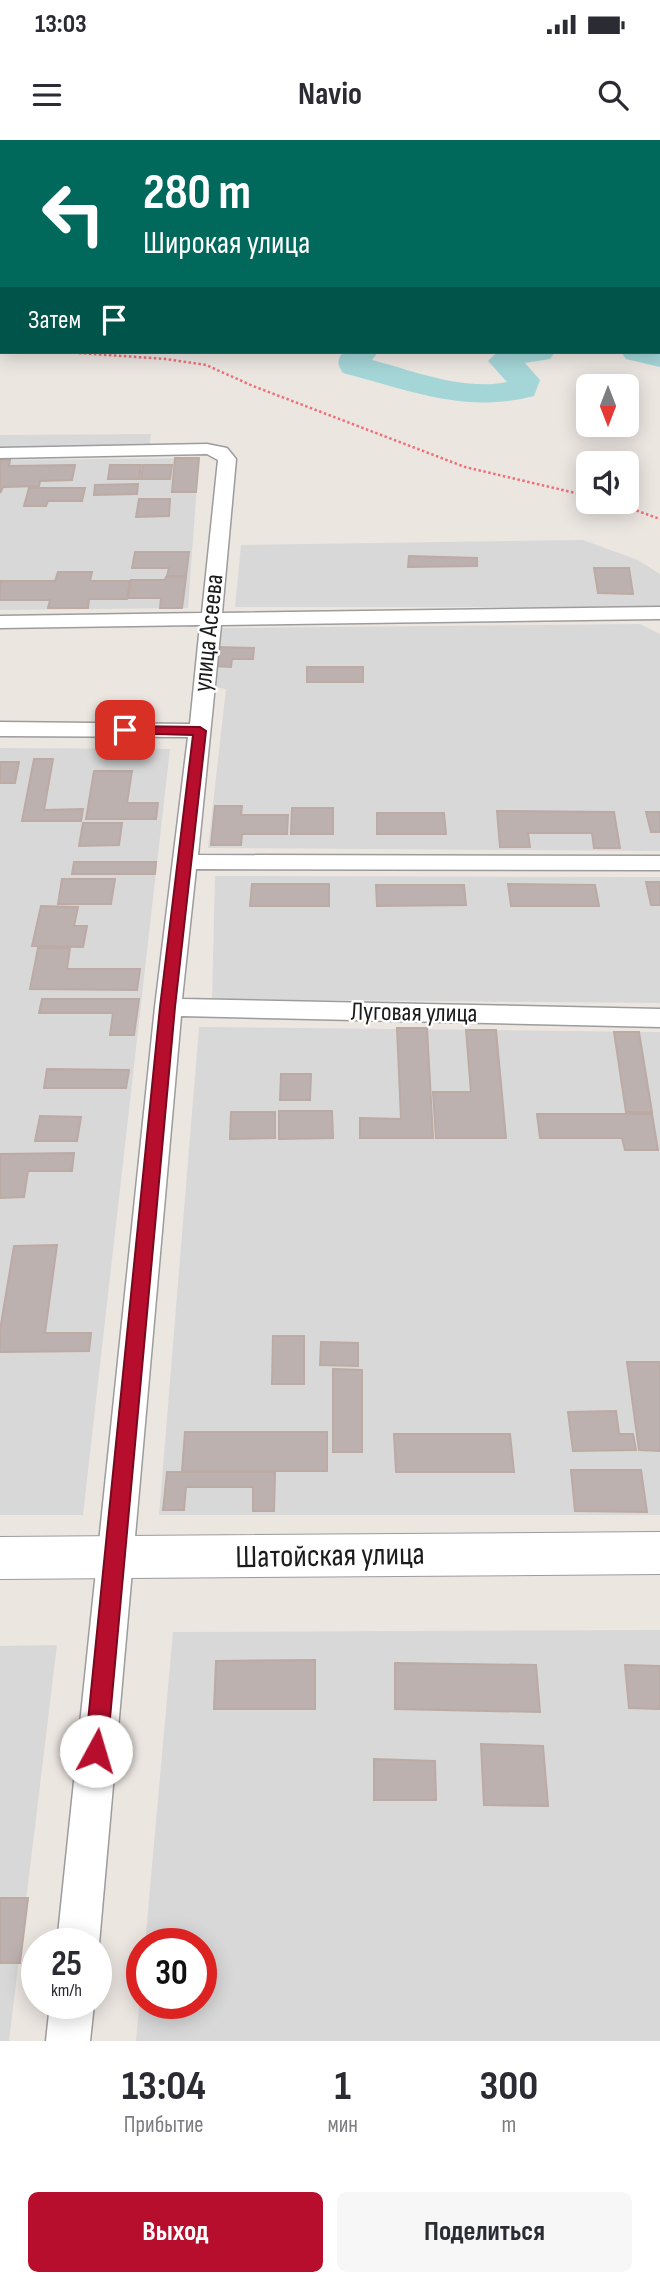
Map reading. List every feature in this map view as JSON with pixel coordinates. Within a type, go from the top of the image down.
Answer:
[{"type":"street","name":"улица Асеева","points":[[0,453],[207,449],[221,452],[227,459],[200,731],[168,1007],[80,1928]]},
{"type":"street","points":[[0,622],[660,613]]},
{"type":"street","points":[[0,729],[200,731]]},
{"type":"street","points":[[185,862],[660,863]]},
{"type":"street","name":"Луговая улица","points":[[168,1007],[660,1018]]},
{"type":"street","name":"Шатойская улица","points":[[0,1558],[660,1553]]},
{"type":"street","points":[[68,2041],[70,2019]]},
{"type":"path","points":[[76,354],[184,361],[223,370],[253,386],[465,467],[576,493]]},
{"type":"path","points":[[639,511],[660,519]]},
{"type":"shaded area","points":[[151,434],[149,448],[0,450],[0,435]]},
{"type":"shaded area","points":[[199,458],[188,608],[0,610],[0,460]]},
{"type":"shaded area","points":[[583,540],[638,560],[660,574],[660,607],[235,607],[241,545]]},
{"type":"shaded area","points":[[640,624],[660,634],[660,851],[208,848],[226,689],[213,687],[220,628]]},
{"type":"shaded area","points":[[0,748],[170,749],[83,1515],[0,1515]]},
{"type":"shaded area","points":[[215,876],[660,877],[660,1003],[212,999]]},
{"type":"shaded area","points":[[199,1027],[660,1032],[660,1515],[159,1515]]},
{"type":"shaded area","points":[[660,1630],[660,2041],[136,2041],[138,2019],[217,2019],[217,1928],[146,1928],[173,1632]]},
{"type":"shaded area","points":[[57,1645],[9,2041],[0,2041],[0,1646]]},
{"type":"building","points":[[175,458],[199,458],[196,492],[172,492]]},
{"type":"building","points":[[0,460],[10,460],[9,466],[75,465],[72,480],[40,481],[39,486],[3,487],[0,493]]},
{"type":"building","points":[[110,465],[141,465],[139,479],[108,479]]},
{"type":"building","points":[[143,465],[172,465],[170,479],[141,479]]},
{"type":"building","points":[[138,484],[137,494],[94,495],[95,485]]},
{"type":"building","points":[[29,488],[85,488],[82,501],[48,501],[46,506],[24,506]]},
{"type":"building","points":[[139,499],[170,499],[169,516],[136,517]]},
{"type":"building","points":[[135,552],[189,552],[186,576],[167,576],[169,568],[132,568]]},
{"type":"building","points":[[409,556],[477,558],[477,566],[408,567]]},
{"type":"building","points":[[594,568],[629,568],[633,594],[598,593]]},
{"type":"building","points":[[58,572],[92,572],[90,581],[130,581],[127,599],[89,599],[88,608],[48,608],[50,600],[0,600],[0,581],[55,581]]},
{"type":"building","points":[[166,577],[186,577],[182,608],[160,608],[161,598],[128,598],[131,580],[165,580]]},
{"type":"building","points":[[215,647],[254,648],[253,659],[232,659],[231,667],[213,666]]},
{"type":"building","points":[[307,667],[363,667],[363,682],[307,682]]},
{"type":"building","points":[[34,759],[53,759],[44,810],[83,809],[81,821],[22,821]]},
{"type":"building","points":[[0,762],[19,762],[15,783],[0,783]]},
{"type":"building","points":[[94,771],[132,771],[127,803],[158,803],[156,819],[86,819]]},
{"type":"building","points":[[215,806],[242,806],[241,815],[288,815],[287,834],[242,834],[241,845],[211,845]]},
{"type":"building","points":[[292,808],[333,808],[333,834],[291,834]]},
{"type":"building","points":[[497,811],[614,812],[620,848],[594,848],[592,833],[528,833],[530,847],[500,847]]},
{"type":"building","points":[[646,812],[660,812],[660,832],[651,832]]},
{"type":"building","points":[[377,813],[444,813],[446,834],[377,834]]},
{"type":"building","points":[[83,823],[122,823],[119,845],[79,846]]},
{"type":"building","points":[[74,862],[156,862],[155,874],[72,874]]},
{"type":"building","points":[[62,879],[115,879],[111,904],[58,904]]},
{"type":"building","points":[[646,882],[660,882],[660,905],[651,905]]},
{"type":"building","points":[[252,884],[329,884],[329,906],[250,906]]},
{"type":"building","points":[[508,884],[595,885],[599,906],[511,906]]},
{"type":"building","points":[[376,885],[464,885],[466,905],[377,906]]},
{"type":"building","points":[[41,906],[78,907],[74,926],[87,926],[83,947],[32,946]]},
{"type":"building","points":[[38,948],[70,948],[67,969],[140,969],[137,990],[30,989]]},
{"type":"building","points":[[42,999],[139,999],[134,1035],[110,1035],[113,1013],[39,1013]]},
{"type":"building","points":[[397,1028],[427,1028],[433,1138],[360,1138],[360,1118],[401,1119]]},
{"type":"building","points":[[466,1030],[496,1030],[506,1138],[436,1138],[433,1092],[471,1092]]},
{"type":"building","points":[[614,1032],[639,1032],[652,1112],[626,1112]]},
{"type":"building","points":[[47,1069],[129,1070],[126,1088],[44,1088]]},
{"type":"building","points":[[281,1074],[311,1074],[310,1100],[280,1100]]},
{"type":"building","points":[[279,1111],[332,1111],[333,1138],[279,1139]]},
{"type":"building","points":[[231,1112],[275,1112],[275,1138],[230,1139]]},
{"type":"building","points":[[537,1114],[652,1114],[658,1150],[625,1150],[622,1138],[540,1138]]},
{"type":"building","points":[[40,1116],[81,1117],[77,1141],[35,1141]]},
{"type":"building","points":[[74,1153],[72,1171],[28,1171],[24,1197],[0,1198],[0,1154]]},
{"type":"building","points":[[57,1245],[45,1333],[91,1333],[89,1351],[0,1352],[0,1330],[14,1246]]},
{"type":"building","points":[[273,1336],[304,1336],[304,1384],[272,1384]]},
{"type":"building","points":[[321,1342],[358,1343],[358,1366],[320,1365]]},
{"type":"building","points":[[627,1362],[660,1362],[660,1451],[639,1450]]},
{"type":"building","points":[[333,1369],[362,1370],[362,1452],[333,1452]]},
{"type":"building","points":[[616,1411],[619,1434],[633,1434],[636,1450],[573,1451],[568,1412]]},
{"type":"building","points":[[185,1432],[327,1432],[327,1471],[182,1471]]},
{"type":"building","points":[[394,1434],[510,1434],[514,1472],[396,1472]]},
{"type":"building","points":[[571,1470],[641,1470],[647,1512],[575,1511]]},
{"type":"building","points":[[167,1472],[275,1472],[274,1511],[253,1511],[253,1487],[186,1487],[184,1510],[163,1510]]},
{"type":"building","points":[[315,1660],[315,1709],[214,1709],[216,1661]]},
{"type":"building","points":[[395,1663],[536,1665],[540,1712],[395,1709]]},
{"type":"building","points":[[625,1665],[660,1666],[660,1709],[629,1708]]},
{"type":"building","points":[[481,1744],[543,1746],[548,1806],[484,1805]]},
{"type":"building","points":[[374,1759],[435,1761],[436,1800],[374,1800]]},
{"type":"building","points":[[0,1898],[28,1898],[24,1928],[21,1928],[20,1963],[0,1963]]},
{"type":"waterway","points":[[360,354],[354,359],[354,366],[438,388],[480,394],[522,389],[524,380],[504,361],[523,354]]},
{"type":"waterway","points":[[646,354],[660,357]]},
{"type":"route","points":[[96,1751],[168,1007],[200,731],[125,730]]}]
